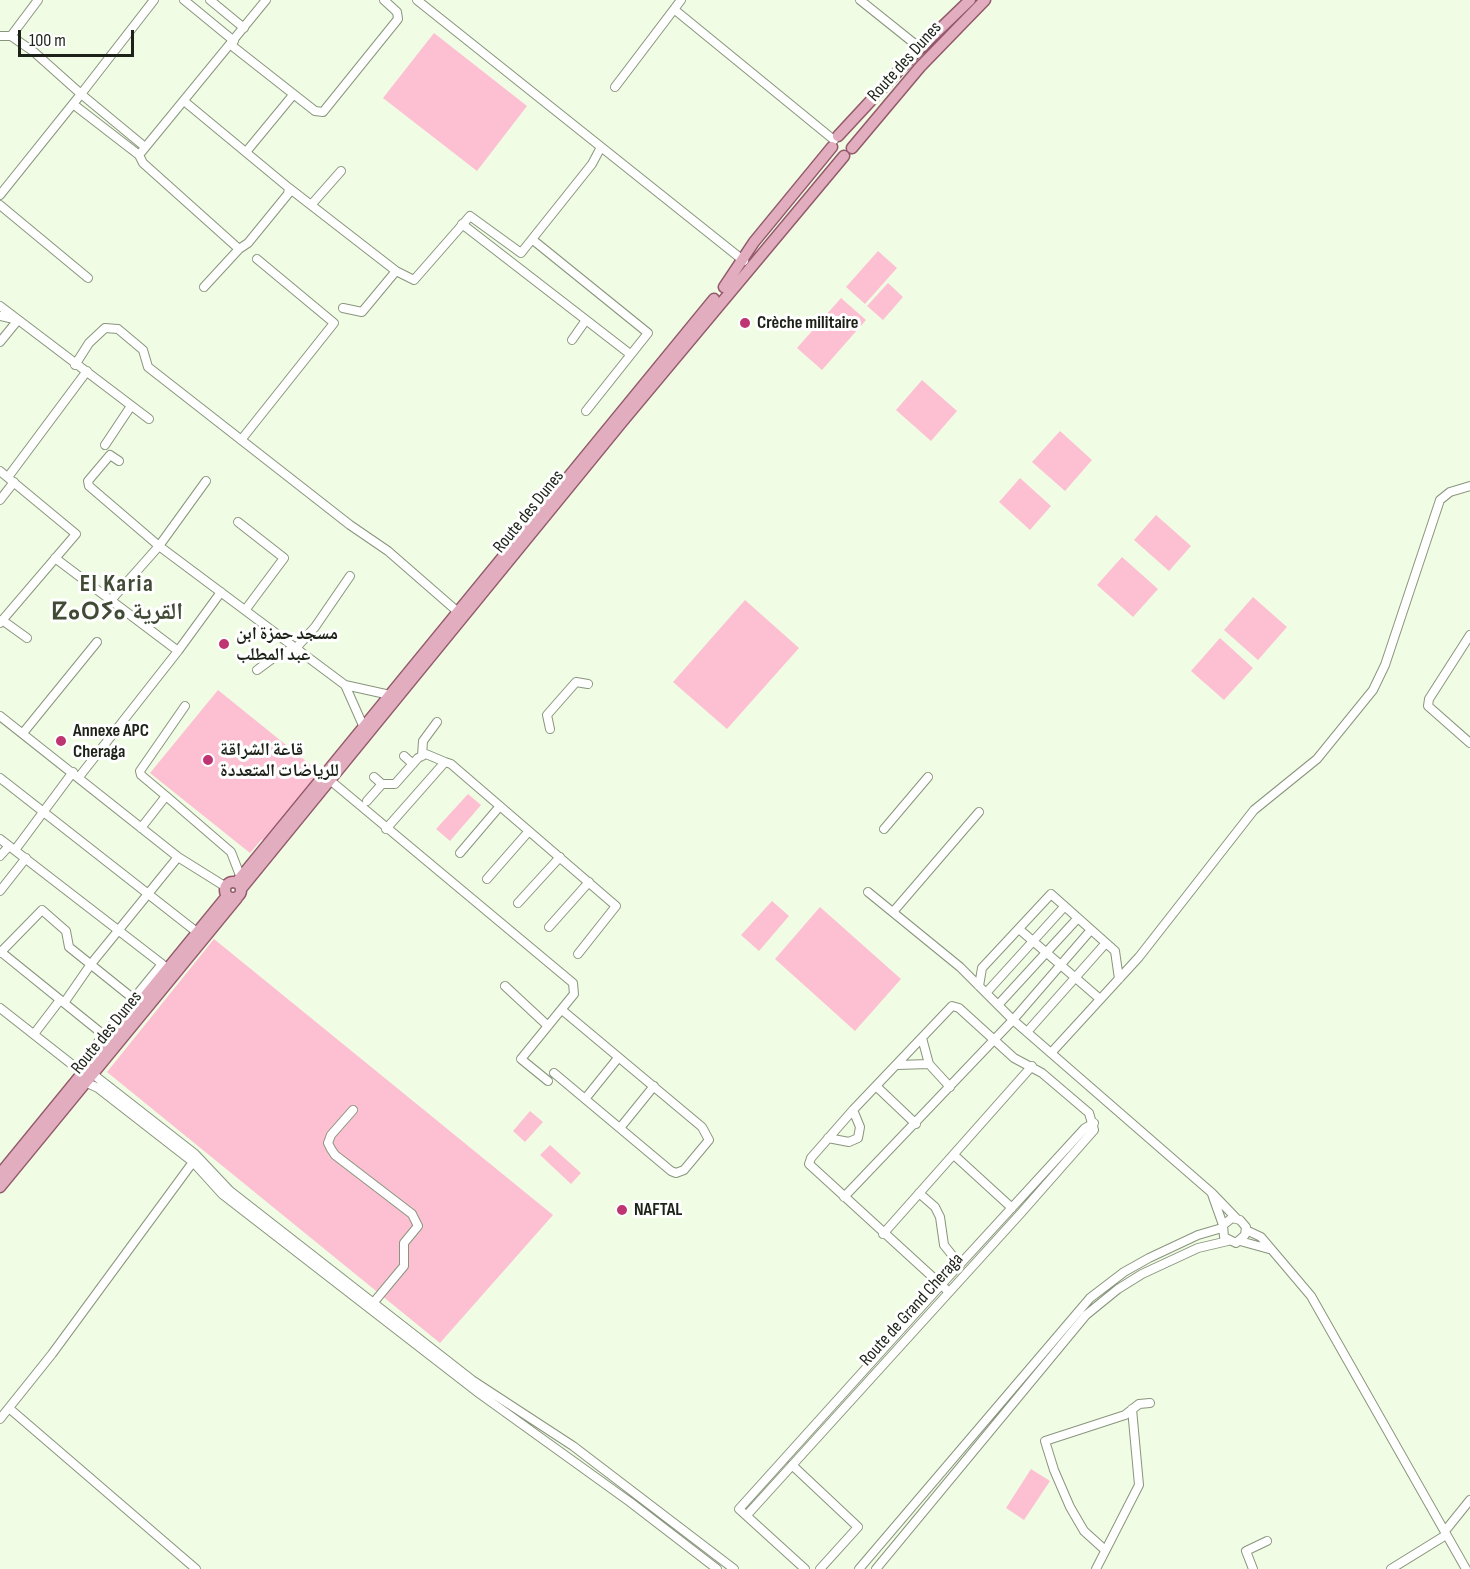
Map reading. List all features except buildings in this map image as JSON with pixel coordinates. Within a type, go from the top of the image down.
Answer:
[{"type":"main road","name":"Route des Dunes","points":[[0,1187],[165,967],[198,933],[366,731],[747,264],[754,242],[835,141],[920,48],[970,0]]},
{"type":"main road","name":"Route des Dunes","points":[[0,1174],[85,1075],[235,889],[331,781],[390,695],[747,264],[920,68],[985,0]]},
{"type":"main road","points":[[849,138],[848,152],[835,153],[835,141],[849,138]]},
{"type":"street","points":[[11,36],[38,0]]},
{"type":"street","points":[[0,195],[154,0]]},
{"type":"street","points":[[184,0],[293,95],[315,111],[323,112],[398,19],[397,12],[384,0]]},
{"type":"street","points":[[210,0],[244,28]]},
{"type":"street","points":[[139,154],[266,0]]},
{"type":"street","points":[[417,0],[747,264]]},
{"type":"street","points":[[615,87],[681,0]]},
{"type":"street","points":[[860,0],[920,48]]},
{"type":"street","points":[[675,10],[835,141]]},
{"type":"street","points":[[0,36],[11,36],[34,52],[145,147]]},
{"type":"street","points":[[246,152],[293,95]]},
{"type":"street","points":[[184,101],[289,188],[396,271],[414,280],[470,216],[520,253],[533,240],[592,164],[601,147]]},
{"type":"street","points":[[73,104],[139,154],[143,164],[239,249]]},
{"type":"street","points":[[311,205],[341,171]]},
{"type":"street","points":[[204,287],[255,235],[288,194],[289,188]]},
{"type":"street","points":[[0,205],[88,278]]},
{"type":"street","points":[[462,224],[630,354]]},
{"type":"street","points":[[533,240],[648,333],[586,411]]},
{"type":"street","points":[[241,440],[334,323],[257,259]]},
{"type":"street","points":[[343,308],[362,312],[396,271]]},
{"type":"street","points":[[0,306],[149,419]]},
{"type":"street","points":[[0,316],[18,320]]},
{"type":"street","points":[[0,342],[18,320]]},
{"type":"street","points":[[572,340],[586,320]]},
{"type":"street","points":[[75,364],[89,343],[105,328],[118,329],[143,350],[148,367],[350,525],[388,551],[458,612]]},
{"type":"street","points":[[0,500],[11,480],[87,371]]},
{"type":"street","points":[[105,445],[131,406]]},
{"type":"street","points":[[119,460],[110,455],[87,484],[159,546],[345,685],[390,695]]},
{"type":"street","points":[[0,471],[75,534],[1,622],[27,638]]},
{"type":"street","points":[[112,599],[159,546],[206,481]]},
{"type":"street","points":[[1051,1053],[1119,979],[1254,810],[1317,759],[1373,690],[1385,665],[1440,500],[1450,492],[1470,486]]},
{"type":"street","points":[[238,522],[284,558],[246,609]]},
{"type":"street","points":[[55,558],[178,651]]},
{"type":"street","points":[[257,670],[276,656],[297,647],[315,627],[350,576]]},
{"type":"street","points":[[0,856],[12,848],[43,814],[178,651],[220,592]]},
{"type":"street","points":[[1470,635],[1429,699],[1428,706],[1470,743]]},
{"type":"street","points":[[23,733],[97,642]]},
{"type":"street","points":[[550,729],[547,715],[576,682],[588,684]]},
{"type":"street","points":[[345,685],[366,731]]},
{"type":"street","points":[[185,706],[141,771],[141,775],[231,852],[235,889]]},
{"type":"street","points":[[0,716],[178,857],[235,889]]},
{"type":"street","points":[[422,756],[423,741],[437,722]]},
{"type":"street","points":[[404,756],[412,764]]},
{"type":"street","points":[[374,777],[382,784],[394,784],[422,756],[437,757],[500,806],[589,882],[616,906],[578,954]]},
{"type":"street","points":[[386,829],[446,762]]},
{"type":"street","points":[[884,830],[928,777]]},
{"type":"street","points":[[0,778],[43,814],[198,933]]},
{"type":"street","points":[[331,781],[386,829],[569,976],[575,989],[562,1010],[521,1059],[548,1081]]},
{"type":"street","points":[[368,801],[382,784]]},
{"type":"street","points":[[141,828],[166,796]]},
{"type":"street","points":[[460,852],[500,806]]},
{"type":"street","points":[[893,912],[979,812]]},
{"type":"street","points":[[486,879],[529,831]]},
{"type":"street","points":[[0,839],[165,967],[105,1036],[85,1075]]},
{"type":"street","points":[[34,1034],[178,857]]},
{"type":"street","points":[[518,903],[560,857]]},
{"type":"street","points":[[0,891],[26,858]]},
{"type":"street","points":[[549,927],[589,882]]},
{"type":"street","points":[[868,892],[979,986],[1013,1020],[1244,1223],[1246,1230],[1240,1241]]},
{"type":"street","points":[[979,986],[982,968],[1051,894],[1116,954],[1119,979]]},
{"type":"street","points":[[986,993],[1064,907]]},
{"type":"street","points":[[105,1036],[0,952],[42,910],[66,930],[69,947],[135,1000]]},
{"type":"street","points":[[999,1005],[1077,919]]},
{"type":"street","points":[[1019,929],[1059,966],[1100,999]]},
{"type":"street","points":[[844,1197],[1013,1020],[1090,931]]},
{"type":"street","points":[[1027,1032],[1105,944]]},
{"type":"street","points":[[505,986],[548,1026]]},
{"type":"street","points":[[805,1569],[739,1509],[941,1285],[1085,1128],[1094,1124],[1089,1113],[1032,1066],[1014,1058],[958,1008],[952,1006],[853,1110],[809,1164],[883,1234],[941,1285],[949,1292]]},
{"type":"street","points":[[0,1008],[85,1075],[195,1154],[230,1191],[472,1380],[573,1446],[734,1569]]},
{"type":"street","points":[[554,1073],[676,1173],[684,1170],[709,1140],[706,1130],[562,1010]]},
{"type":"street","points":[[922,1038],[929,1064],[950,1087]]},
{"type":"street","points":[[585,1099],[618,1058]]},
{"type":"street","points":[[897,1065],[929,1064]]},
{"type":"street","points":[[883,1234],[1032,1066]]},
{"type":"street","points":[[85,1075],[98,1088],[193,1162],[222,1194],[472,1388],[630,1502],[717,1569]]},
{"type":"street","points":[[620,1128],[654,1086]]},
{"type":"street","points":[[877,1087],[916,1124]]},
{"type":"street","points":[[352,1110],[331,1135],[328,1143],[331,1149],[335,1155],[412,1214],[418,1226],[404,1243],[404,1266],[374,1302]]},
{"type":"street","points":[[828,1138],[849,1142],[858,1138],[860,1127],[853,1110]]},
{"type":"street","name":"Route de Grand Cheraga","points":[[747,1515],[1093,1132],[1094,1124]]},
{"type":"street","points":[[954,1155],[1012,1208]]},
{"type":"street","points":[[0,1419],[10,1409],[193,1162]]},
{"type":"street","points":[[919,1192],[934,1207],[942,1223],[944,1245],[960,1265]]},
{"type":"street","points":[[1212,1193],[1224,1237],[1228,1241]]},
{"type":"street","points":[[860,1569],[1090,1298],[1136,1264],[1222,1226],[1228,1219],[1236,1218]]},
{"type":"street","points":[[1246,1230],[1259,1236],[1311,1296],[1466,1569]]},
{"type":"street","points":[[876,1569],[1086,1315],[1118,1288],[1198,1248],[1228,1241],[1240,1241],[1273,1251]]},
{"type":"street","points":[[1105,1550],[1084,1531],[1070,1507],[1054,1470],[1045,1441],[1125,1415],[1139,1404],[1150,1403]]},
{"type":"street","points":[[10,1409],[196,1569]]},
{"type":"street","points":[[1096,1569],[1140,1485],[1132,1409]]},
{"type":"street","points":[[792,1465],[858,1527],[820,1569]]},
{"type":"street","points":[[1391,1569],[1445,1533],[1470,1500]]},
{"type":"street","points":[[1253,1569],[1246,1551],[1267,1541]]},
{"type":"shaded area","points":[[434,33],[527,106],[477,171],[383,98]]},
{"type":"shaded area","points":[[878,251],[897,268],[865,304],[846,287]]},
{"type":"shaded area","points":[[888,283],[903,297],[883,320],[867,306]]},
{"type":"shaded area","points":[[841,298],[866,320],[822,370],[797,348]]},
{"type":"shaded area","points":[[922,380],[957,411],[931,441],[896,410]]},
{"type":"shaded area","points":[[1060,431],[1092,460],[1065,491],[1032,462]]},
{"type":"shaded area","points":[[1020,478],[1051,506],[1030,530],[999,502]]},
{"type":"shaded area","points":[[1156,515],[1191,546],[1169,571],[1134,540]]},
{"type":"shaded area","points":[[1122,557],[1158,589],[1133,617],[1097,585]]},
{"type":"shaded area","points":[[1253,597],[1287,627],[1258,660],[1224,630]]},
{"type":"shaded area","points":[[745,600],[799,648],[727,729],[673,682]]},
{"type":"shaded area","points":[[1220,638],[1253,668],[1224,700],[1191,671]]},
{"type":"shaded area","points":[[218,690],[322,774],[264,841],[262,839],[250,853],[150,773]]},
{"type":"shaded area","points":[[468,794],[481,805],[450,841],[436,829]]},
{"type":"shaded area","points":[[772,901],[789,916],[759,951],[741,935]]},
{"type":"shaded area","points":[[820,907],[901,979],[855,1031],[775,959]]},
{"type":"shaded area","points":[[214,939],[553,1215],[440,1343],[107,1072]]},
{"type":"shaded area","points":[[530,1111],[543,1122],[525,1142],[513,1131]]},
{"type":"shaded area","points":[[550,1145],[581,1173],[571,1184],[540,1155]]},
{"type":"shaded area","points":[[1031,1469],[1050,1481],[1024,1520],[1006,1508]]},
{"type":"place","name":"Crèche militaire","points":[[745,323]]},
{"type":"place","name":"مسجد حمزة ابن عبد المطلب","points":[[224,644]]},
{"type":"place","name":"Annexe APC Cheraga","points":[[61,741]]},
{"type":"place","name":"قاعة الشراقة للرياضات المتعددة","points":[[208,760]]},
{"type":"place","name":"NAFTAL","points":[[622,1210]]},
{"type":"district","name":"El Karia ⵇⴰⵔⵢⴰ القرية","points":[[117,599]]}]
